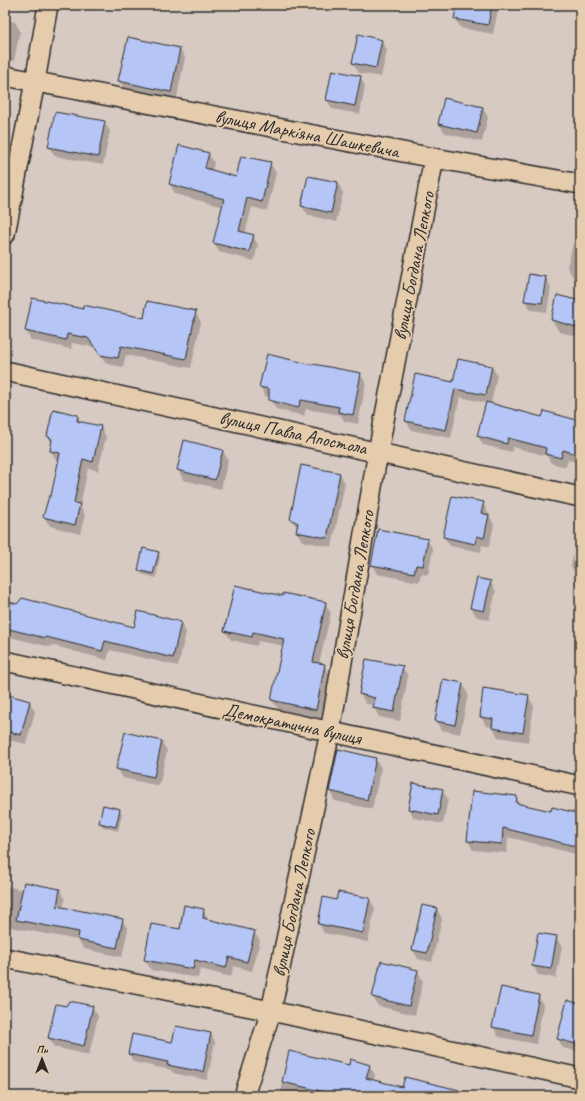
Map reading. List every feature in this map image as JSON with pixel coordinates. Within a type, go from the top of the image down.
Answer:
[{"type":"street","points":[[5,234],[35,82],[48,5]]},
{"type":"street","name":"вулиця Маркіяна Шашкевича","points":[[5,76],[434,158],[580,184]]},
{"type":"street","name":"вулиця Богдана Лепкого","points":[[244,1096],[271,1011],[330,732],[378,452],[434,158]]},
{"type":"street","name":"вулиця Павла Апостола","points":[[5,371],[580,497]]},
{"type":"street","name":"Демократична вулиця","points":[[5,661],[580,786]]},
{"type":"street","points":[[5,958],[271,1011],[580,1078]]},
{"type":"building","points":[[457,5],[492,5],[488,25],[454,19]]},
{"type":"building","points":[[358,34],[382,40],[376,68],[352,63]]},
{"type":"building","points":[[128,37],[180,48],[171,92],[118,81]]},
{"type":"building","points":[[332,70],[361,76],[355,106],[326,100]]},
{"type":"building","points":[[444,98],[483,107],[477,133],[438,124]]},
{"type":"building","points":[[55,112],[105,121],[98,157],[48,147]]},
{"type":"building","points":[[179,145],[209,153],[205,168],[236,177],[241,156],[271,162],[262,202],[247,198],[239,231],[254,235],[249,252],[213,243],[224,199],[169,184]]},
{"type":"building","points":[[308,176],[338,182],[331,213],[301,206]]},
{"type":"building","points":[[529,274],[546,277],[542,303],[524,301]]},
{"type":"building","points":[[557,295],[580,301],[580,328],[551,320]]},
{"type":"building","points":[[32,298],[83,309],[83,305],[144,318],[147,301],[196,311],[186,359],[121,346],[118,358],[100,355],[88,338],[67,334],[66,340],[25,331]]},
{"type":"building","points":[[267,354],[313,365],[361,373],[353,415],[338,412],[339,407],[301,400],[298,408],[269,400],[269,389],[259,387]]},
{"type":"building","points":[[458,359],[492,366],[486,395],[455,389],[446,430],[405,421],[415,374],[453,382]]},
{"type":"building","points":[[486,402],[542,417],[544,411],[580,421],[580,440],[576,454],[563,450],[561,458],[545,454],[546,448],[508,438],[507,444],[477,436]]},
{"type":"building","points":[[53,409],[78,415],[77,421],[101,426],[93,462],[83,459],[74,503],[80,504],[75,525],[43,517],[49,496],[51,496],[60,453],[50,451],[52,439],[47,436]]},
{"type":"building","points":[[184,440],[223,450],[215,480],[177,470]]},
{"type":"building","points":[[301,465],[340,473],[327,538],[296,532],[298,523],[290,519]]},
{"type":"building","points":[[452,496],[484,502],[481,513],[489,515],[484,538],[477,536],[475,544],[443,537]]},
{"type":"building","points":[[378,529],[428,539],[423,566],[416,565],[414,573],[371,565]]},
{"type":"building","points":[[143,548],[159,552],[153,574],[138,570]]},
{"type":"building","points":[[477,578],[491,581],[484,611],[470,608]]},
{"type":"building","points":[[235,585],[283,596],[283,593],[326,602],[313,662],[325,664],[316,710],[271,700],[284,639],[253,632],[252,637],[224,631]]},
{"type":"building","points":[[22,598],[134,627],[138,611],[181,622],[173,658],[105,641],[102,651],[5,628],[5,601],[17,604]]},
{"type":"building","points":[[366,659],[403,666],[394,712],[373,708],[375,698],[359,694]]},
{"type":"building","points":[[443,679],[463,683],[455,725],[435,721]]},
{"type":"building","points":[[483,688],[529,695],[523,733],[492,728],[493,719],[480,717]]},
{"type":"building","points":[[5,694],[30,701],[21,735],[5,731]]},
{"type":"building","points":[[125,732],[162,741],[154,777],[116,769]]},
{"type":"building","points":[[338,749],[376,758],[367,800],[329,791]]},
{"type":"building","points":[[413,783],[443,789],[438,815],[408,809]]},
{"type":"building","points":[[472,791],[517,796],[516,803],[551,811],[552,807],[580,814],[580,824],[575,846],[503,828],[502,844],[467,841]]},
{"type":"building","points":[[103,805],[120,809],[116,827],[99,823]]},
{"type":"building","points":[[24,882],[60,889],[57,906],[123,919],[117,948],[78,940],[79,932],[16,920]]},
{"type":"building","points":[[338,892],[370,898],[363,933],[318,924],[323,897],[336,900]]},
{"type":"building","points":[[184,905],[204,909],[203,918],[255,931],[247,962],[229,957],[226,968],[195,960],[193,969],[144,960],[151,924],[180,929]]},
{"type":"building","points":[[422,905],[437,908],[427,953],[412,950]]},
{"type":"building","points":[[538,933],[557,936],[551,969],[532,966]]},
{"type":"building","points":[[381,961],[418,970],[409,1006],[372,997]]},
{"type":"building","points":[[501,987],[539,995],[531,1035],[492,1027]]},
{"type":"building","points":[[567,1000],[580,1004],[580,1045],[557,1039]]},
{"type":"building","points":[[69,1001],[93,1006],[84,1046],[48,1038],[56,1004],[66,1006]]},
{"type":"building","points":[[176,1026],[211,1033],[203,1072],[167,1065],[168,1062],[128,1054],[132,1034],[172,1042]]},
{"type":"building","points":[[289,1051],[349,1065],[350,1059],[370,1065],[366,1078],[402,1087],[405,1077],[459,1090],[458,1096],[324,1096],[325,1092],[282,1082]]}]
